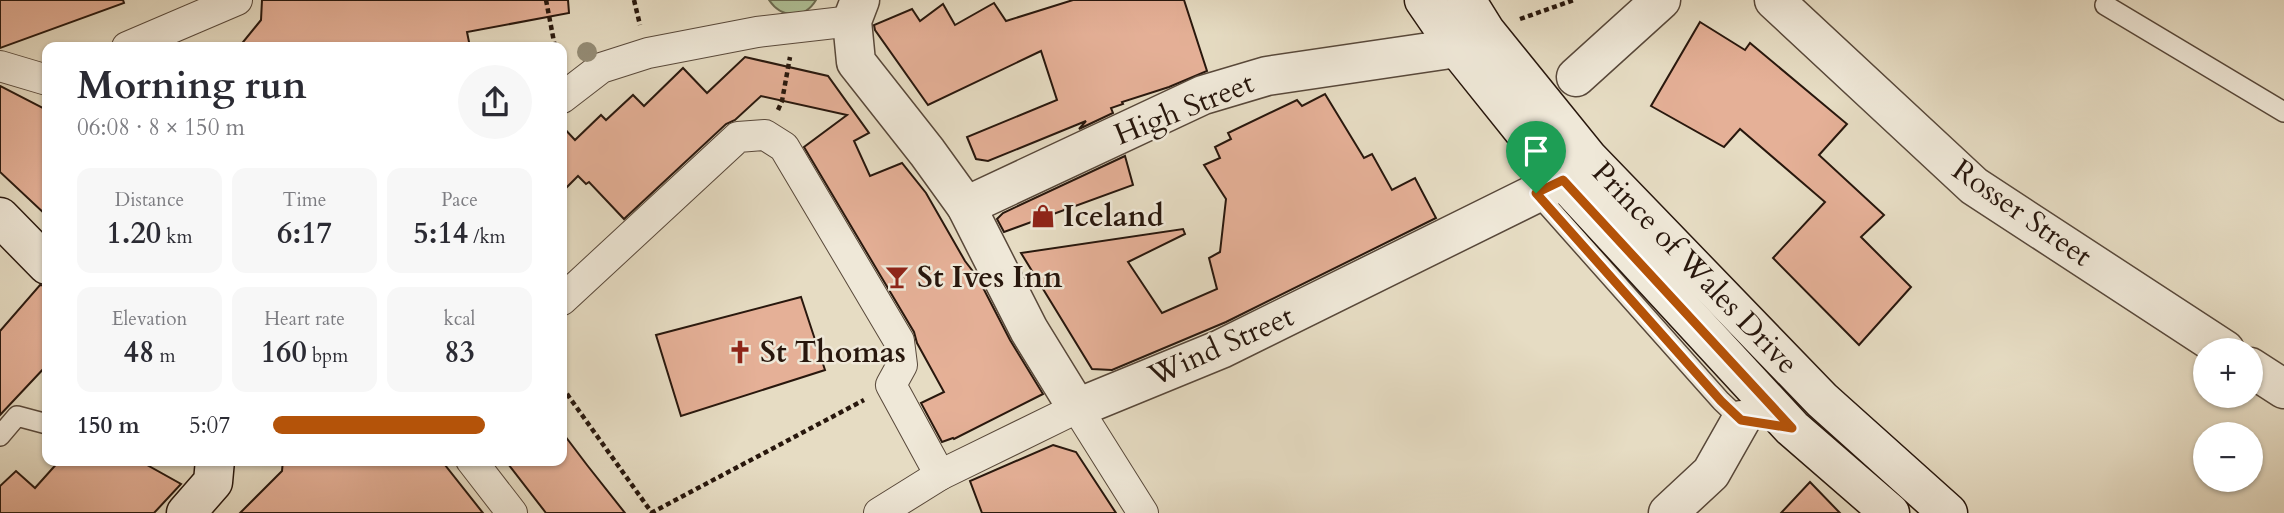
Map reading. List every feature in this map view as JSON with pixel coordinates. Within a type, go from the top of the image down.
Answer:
[{"type":"street","points":[[139,42],[237,0]]},
{"type":"street","name":"Prince of Wales Drive","points":[[1424,0],[1471,40],[1822,400],[1948,513]]},
{"type":"street","name":"Prince of Wales Drive","points":[[1466,0],[1471,40],[1550,187],[1762,416],[1890,513]]},
{"type":"street","points":[[1576,77],[1661,0]]},
{"type":"street","name":"Rosser Street","points":[[1774,0],[1974,186],[2207,338]]},
{"type":"street","points":[[567,94],[601,68],[648,53],[796,27],[856,11],[856,62],[928,152],[966,206],[1029,330],[1143,513]]},
{"type":"street","name":"High Street","points":[[966,206],[1203,95],[1267,76],[1471,40]]},
{"type":"street","points":[[0,66],[42,78]]},
{"type":"street","points":[[567,295],[738,137],[765,135],[784,147],[898,341],[902,365],[891,386],[940,475]]},
{"type":"street","name":"Wind Street","points":[[880,513],[940,475],[1077,408],[1221,349],[1550,187]]},
{"type":"street","points":[[0,217],[42,260]]},
{"type":"street","points":[[2263,375],[2284,389]]},
{"type":"street","points":[[1668,513],[1712,473],[1762,416]]},
{"type":"street","points":[[186,513],[214,466]]},
{"type":"street","points":[[476,466],[512,513]]},
{"type":"lane","points":[[2105,5],[2284,112]]},
{"type":"lane","points":[[0,436],[17,416],[42,423]]},
{"type":"path","points":[[546,0],[554,42]]},
{"type":"path","points":[[634,0],[641,32]]},
{"type":"path","points":[[1471,40],[1574,0]]},
{"type":"path","points":[[765,135],[782,101],[796,27]]},
{"type":"path","points":[[567,394],[652,513],[891,386]]},
{"type":"green space","points":[[769,0],[816,0],[805,11],[792,14],[780,10]]},
{"type":"building","points":[[0,0],[123,0],[124,3],[0,48]]},
{"type":"building","points":[[262,0],[568,0],[569,13],[467,32],[469,42],[243,42],[261,20]]},
{"type":"building","points":[[1073,0],[1184,0],[1207,71],[1122,102],[1123,104],[1111,108],[1113,113],[1079,129],[1086,121],[988,161],[976,159],[967,137],[1057,100],[1041,51],[928,105],[874,25],[912,9],[920,21],[943,4],[955,25],[994,3],[1006,21]]},
{"type":"building","points":[[1700,22],[1745,50],[1750,43],[1847,124],[1819,155],[1884,215],[1861,237],[1911,287],[1859,345],[1773,258],[1825,202],[1740,129],[1724,147],[1651,106]]},
{"type":"building","points":[[745,57],[828,76],[869,133],[854,141],[870,176],[902,163],[926,193],[965,261],[978,278],[1010,340],[1043,394],[954,439],[942,442],[921,403],[944,392],[917,343],[914,332],[804,147],[847,115],[761,96],[735,120],[726,124],[624,219],[589,182],[586,184],[578,176],[567,187],[567,131],[575,140],[601,115],[606,120],[633,95],[644,106],[683,68],[707,93]]},
{"type":"building","points":[[0,86],[42,107],[42,211],[0,172]]},
{"type":"building","points":[[1325,94],[1364,158],[1372,154],[1392,190],[1415,178],[1436,218],[1226,322],[1112,370],[1092,369],[1021,253],[1183,229],[1185,234],[1128,262],[1162,313],[1217,289],[1209,258],[1220,252],[1226,199],[1204,165],[1220,158],[1215,147],[1231,139],[1228,133],[1297,100],[1302,106]]},
{"type":"building","points":[[1125,156],[1133,185],[1004,232],[997,219],[1003,213]]},
{"type":"building","points":[[42,285],[42,370],[0,415],[0,331]]},
{"type":"building","name":"St Thomas","points":[[801,297],[825,370],[681,416],[656,335]]},
{"type":"building","points":[[567,439],[625,513],[546,513],[510,466],[567,466]]},
{"type":"building","points":[[1053,445],[1076,452],[1116,513],[982,513],[970,481]]},
{"type":"building","points":[[55,466],[149,466],[181,484],[154,513],[0,513],[0,486],[16,471],[35,488]]},
{"type":"building","points":[[282,466],[446,466],[483,513],[240,513],[282,471]]},
{"type":"building","points":[[1810,482],[1840,513],[1781,513]]},
{"type":"place","name":"Iceland","points":[[1043,216]]},
{"type":"place","name":"St Ives Inn","points":[[897,277]]},
{"type":"place","name":"St Thomas","points":[[740,352]]},
{"type":"route","points":[[1563,180],[1792,428],[1741,420],[1721,401],[1536,193],[1563,180]]}]
